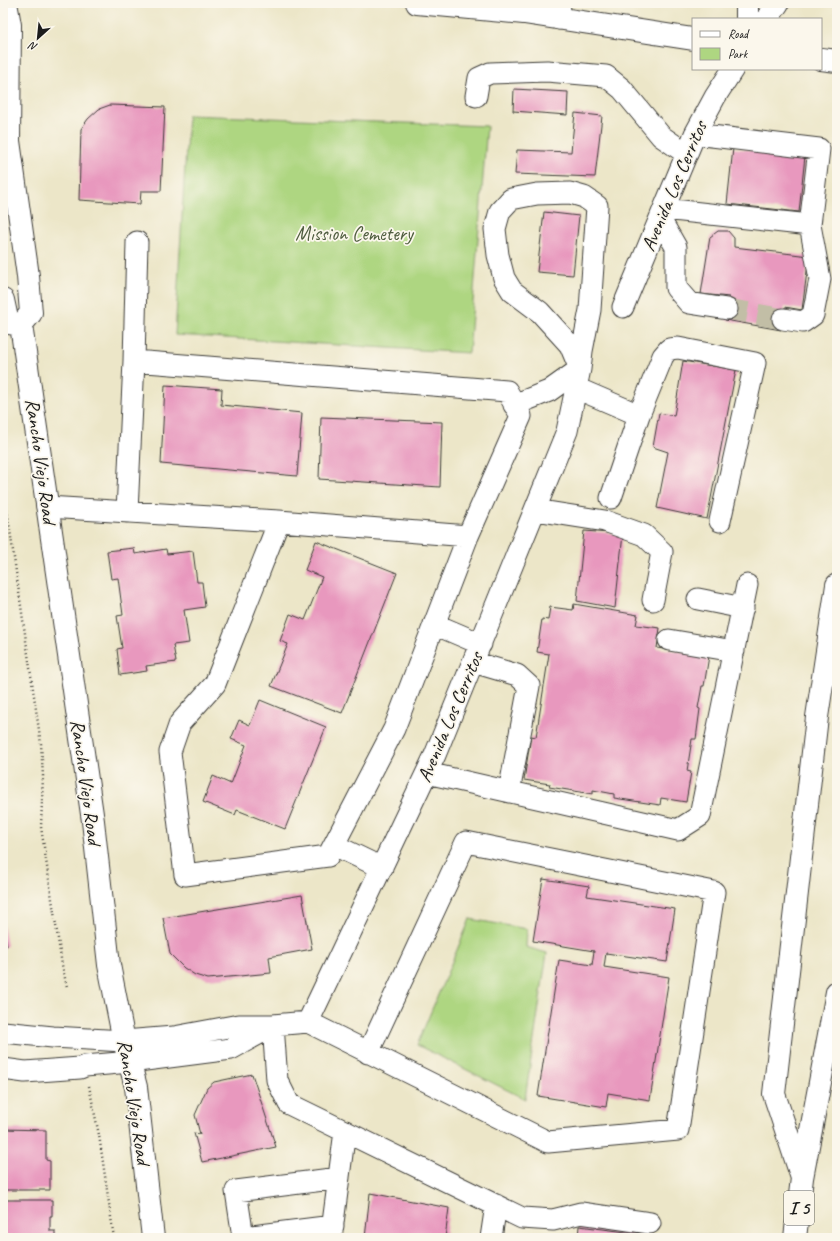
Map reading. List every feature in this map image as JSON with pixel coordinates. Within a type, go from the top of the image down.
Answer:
[{"type":"main road","points":[[3,300],[8,323],[21,325],[31,313],[28,276],[9,141],[6,104],[10,25],[6,3]]},
{"type":"main road","points":[[417,3],[524,14],[560,11],[692,39]]},
{"type":"main road","points":[[747,3],[747,18]]},
{"type":"main road","points":[[768,18],[778,3]]},
{"type":"main road","points":[[822,59],[837,61]]},
{"type":"main road","name":"Rancho Viejo Road","points":[[21,325],[93,821],[109,966],[124,1041],[136,1087],[153,1238]]},
{"type":"main road","points":[[802,1178],[774,1094],[817,716],[837,585]]},
{"type":"main road","name":"I 5","points":[[795,1238],[802,1178],[837,992]]},
{"type":"street","points":[[476,96],[479,78],[490,73],[547,70],[606,76],[622,89],[661,136],[687,154]]},
{"type":"street","name":"Avenida Los Cerritos","points":[[623,306],[695,134],[715,97],[732,70]]},
{"type":"street","points":[[695,134],[819,149],[810,226],[820,279],[813,315],[803,322],[783,319]]},
{"type":"street","name":"Avenida Los Cerritos","points":[[308,1022],[435,755],[568,431],[578,379],[582,351],[590,310],[597,206],[584,197],[570,193],[537,194],[511,199],[500,211],[495,229],[498,255],[504,278],[512,291],[540,312],[570,345],[578,379]]},
{"type":"street","points":[[727,309],[689,303],[676,288],[676,247],[662,214],[810,226]]},
{"type":"street","points":[[127,512],[134,361],[137,242]]},
{"type":"street","points":[[611,498],[639,415],[663,356],[669,350],[678,348],[755,363],[720,521]]},
{"type":"street","points":[[134,361],[507,391],[521,416],[468,536],[394,729],[328,856],[185,875],[170,752],[180,723],[215,684],[279,521]]},
{"type":"street","points":[[514,404],[578,379],[639,415]]},
{"type":"street","points":[[47,507],[279,521],[468,536]]},
{"type":"street","points":[[535,510],[604,521],[644,534],[662,552],[653,600]]},
{"type":"street","points":[[427,773],[678,830],[700,816],[747,585]]},
{"type":"street","points":[[698,598],[743,608]]},
{"type":"street","points":[[434,624],[477,653],[517,675],[529,686],[509,792]]},
{"type":"street","points":[[669,640],[734,651]]},
{"type":"street","points":[[3,1032],[53,1037],[124,1041],[174,1037],[240,1025],[273,1025],[308,1022],[368,1053],[548,1142],[678,1130],[714,892],[466,842],[368,1053]]},
{"type":"street","points":[[334,845],[382,868]]},
{"type":"street","points":[[3,1068],[25,1072],[80,1068],[85,1066],[130,1062],[231,1049],[273,1025]]},
{"type":"street","points":[[273,1025],[277,1080],[289,1104],[522,1218],[552,1229],[581,1213],[650,1223]]},
{"type":"street","points":[[339,1178],[236,1191],[243,1237],[332,1232],[339,1178],[345,1131]]},
{"type":"street","points":[[491,1238],[496,1205]]},
{"type":"path","points":[[3,482],[41,744],[43,776],[41,827],[62,965],[67,987]]},
{"type":"path","points":[[89,1086],[99,1134],[114,1238]]},
{"type":"green space","name":"Mission Cemetery","points":[[188,115],[487,126],[469,353],[175,335]]},
{"type":"green space","points":[[470,919],[527,929],[526,947],[547,953],[525,1099],[417,1045]]},
{"type":"building","points":[[514,89],[568,92],[567,115],[513,111]]},
{"type":"building","points":[[110,105],[165,107],[161,191],[141,191],[140,204],[79,200],[81,129],[88,119],[99,109]]},
{"type":"building","points":[[575,113],[602,116],[595,177],[515,174],[517,150],[571,152]]},
{"type":"building","points":[[733,148],[805,156],[799,212],[727,204]]},
{"type":"building","points":[[544,212],[579,216],[573,275],[537,272]]},
{"type":"building","points":[[718,231],[728,231],[734,238],[734,247],[809,256],[802,310],[785,307],[781,330],[725,320],[729,297],[701,294],[710,237]]},
{"type":"building","points":[[683,361],[736,370],[707,519],[657,508],[668,452],[653,447],[659,413],[674,416]]},
{"type":"building","points":[[165,385],[222,389],[221,405],[302,413],[297,476],[161,464]]},
{"type":"building","points":[[321,417],[442,422],[440,487],[319,479]]},
{"type":"building","points":[[584,531],[623,534],[615,608],[577,601]]},
{"type":"building","points":[[316,541],[397,573],[342,713],[271,686],[288,644],[280,641],[290,614],[305,620],[322,577],[305,570]]},
{"type":"building","points":[[134,548],[135,554],[166,549],[167,554],[193,551],[197,582],[202,582],[205,607],[184,610],[189,643],[173,645],[176,662],[146,666],[147,671],[120,675],[117,649],[122,648],[117,616],[123,615],[118,578],[111,579],[107,551]]},
{"type":"building","points":[[574,604],[638,615],[636,625],[660,628],[657,648],[709,656],[704,686],[702,686],[698,708],[700,709],[696,739],[692,739],[687,771],[691,772],[686,802],[661,798],[660,805],[614,798],[614,794],[593,790],[593,794],[549,787],[550,784],[524,780],[531,736],[536,737],[549,654],[537,652],[542,619],[548,620],[550,607],[573,610]]},
{"type":"building","points":[[260,700],[326,727],[285,829],[237,810],[235,815],[203,802],[213,776],[231,784],[246,745],[231,739],[239,720],[250,725]]},
{"type":"building","points":[[543,879],[589,886],[587,896],[675,909],[667,962],[606,953],[604,967],[669,977],[650,1100],[608,1093],[606,1107],[538,1096],[559,960],[592,965],[594,951],[533,941]]},
{"type":"building","points":[[302,895],[312,949],[269,957],[271,973],[208,979],[195,975],[184,968],[170,954],[163,918]]},
{"type":"building","points":[[3,924],[7,946],[3,947]]},
{"type":"building","points":[[252,1074],[276,1147],[202,1162],[194,1133],[200,1134],[195,1115],[207,1088],[214,1082]]},
{"type":"building","points":[[3,1129],[46,1130],[46,1160],[50,1161],[50,1190],[3,1190]]},
{"type":"building","points":[[370,1193],[449,1208],[445,1238],[365,1238]]},
{"type":"building","points":[[3,1200],[52,1200],[50,1231],[55,1231],[55,1238],[3,1238]]},
{"type":"building","points":[[579,1226],[657,1236],[657,1238],[578,1238]]},
{"type":"tunnel","points":[[727,309],[783,319]]}]
